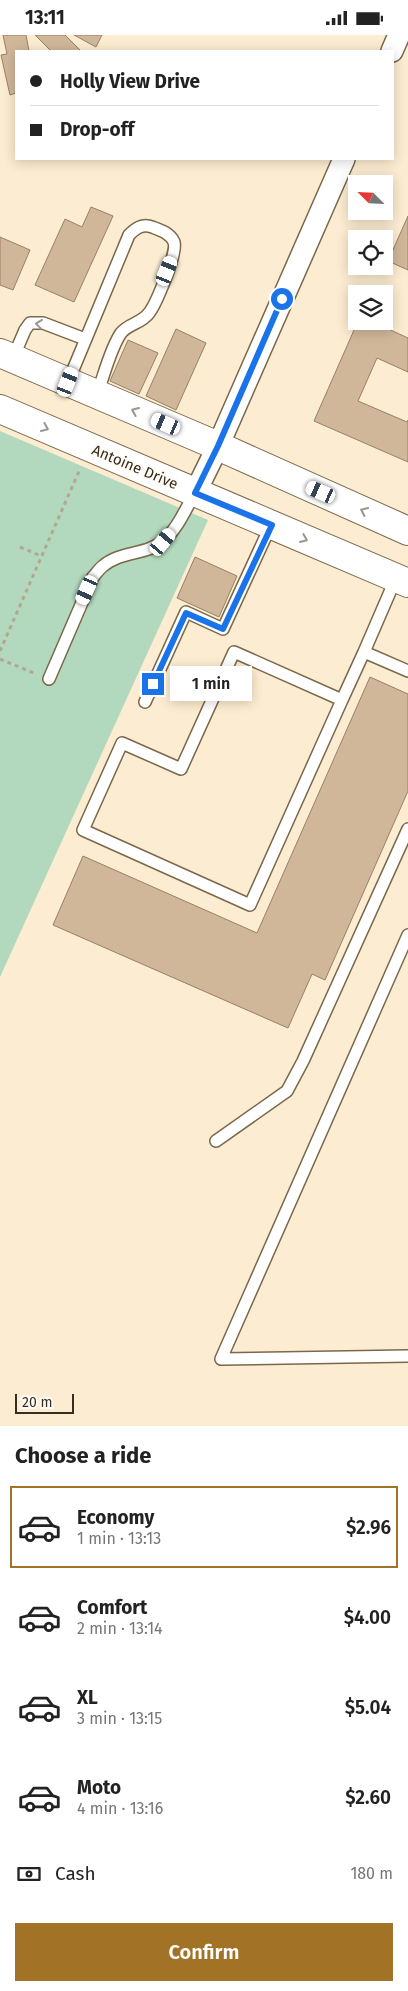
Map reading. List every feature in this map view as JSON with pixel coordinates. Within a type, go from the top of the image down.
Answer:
[{"type":"main road","points":[[7,355],[408,531]]},
{"type":"main road","name":"Antoine Drive","points":[[0,409],[402,581]]},
{"type":"street","points":[[392,50],[399,35]]},
{"type":"street","points":[[195,493],[218,446],[344,160]]},
{"type":"lane","points":[[68,382],[128,235],[134,229],[149,226],[167,233],[174,243],[174,253],[153,306],[148,315],[122,332],[97,394]]},
{"type":"lane","points":[[7,355],[30,323],[43,323],[85,339]]},
{"type":"lane","points":[[49,679],[93,577],[103,565],[120,557],[149,549],[163,542],[174,529],[195,493]]},
{"type":"lane","points":[[145,702],[186,613],[223,629],[272,525]]},
{"type":"lane","points":[[342,700],[234,652],[181,769],[122,743],[83,830],[250,905],[364,652],[402,581]]},
{"type":"lane","points":[[364,652],[408,671]]},
{"type":"lane","points":[[216,1141],[287,1091],[303,1061],[408,829]]},
{"type":"lane","points":[[408,935],[221,1359],[408,1356]]},
{"type":"path","points":[[0,651],[90,448]]},
{"type":"path","points":[[20,547],[41,556]]},
{"type":"path","points":[[0,659],[49,679]]},
{"type":"green space","points":[[0,431],[208,520],[0,977]]},
{"type":"building","points":[[3,35],[26,35],[29,50],[15,50],[15,93],[10,95],[1,55],[7,54]]},
{"type":"building","points":[[35,35],[65,35],[80,50],[50,50]]},
{"type":"building","points":[[74,35],[102,35],[96,47]]},
{"type":"building","points":[[91,207],[113,216],[74,302],[35,285],[65,219],[82,227]]},
{"type":"building","points":[[408,216],[408,270],[393,263],[393,250]]},
{"type":"building","points":[[0,237],[30,250],[13,290],[0,285]]},
{"type":"building","points":[[176,329],[206,343],[176,410],[146,396]]},
{"type":"building","points":[[354,330],[391,330],[408,338],[408,372],[377,358],[358,401],[407,422],[408,420],[408,462],[314,421]]},
{"type":"building","points":[[128,340],[158,353],[139,394],[110,381]]},
{"type":"building","points":[[195,557],[237,576],[219,617],[177,598]]},
{"type":"building","points":[[370,677],[408,694],[408,791],[325,980],[312,974],[288,1028],[53,925],[83,856],[257,933]]},
{"type":"route","points":[[153,684],[186,613],[223,629],[272,525],[195,493],[218,446],[282,299]]}]
